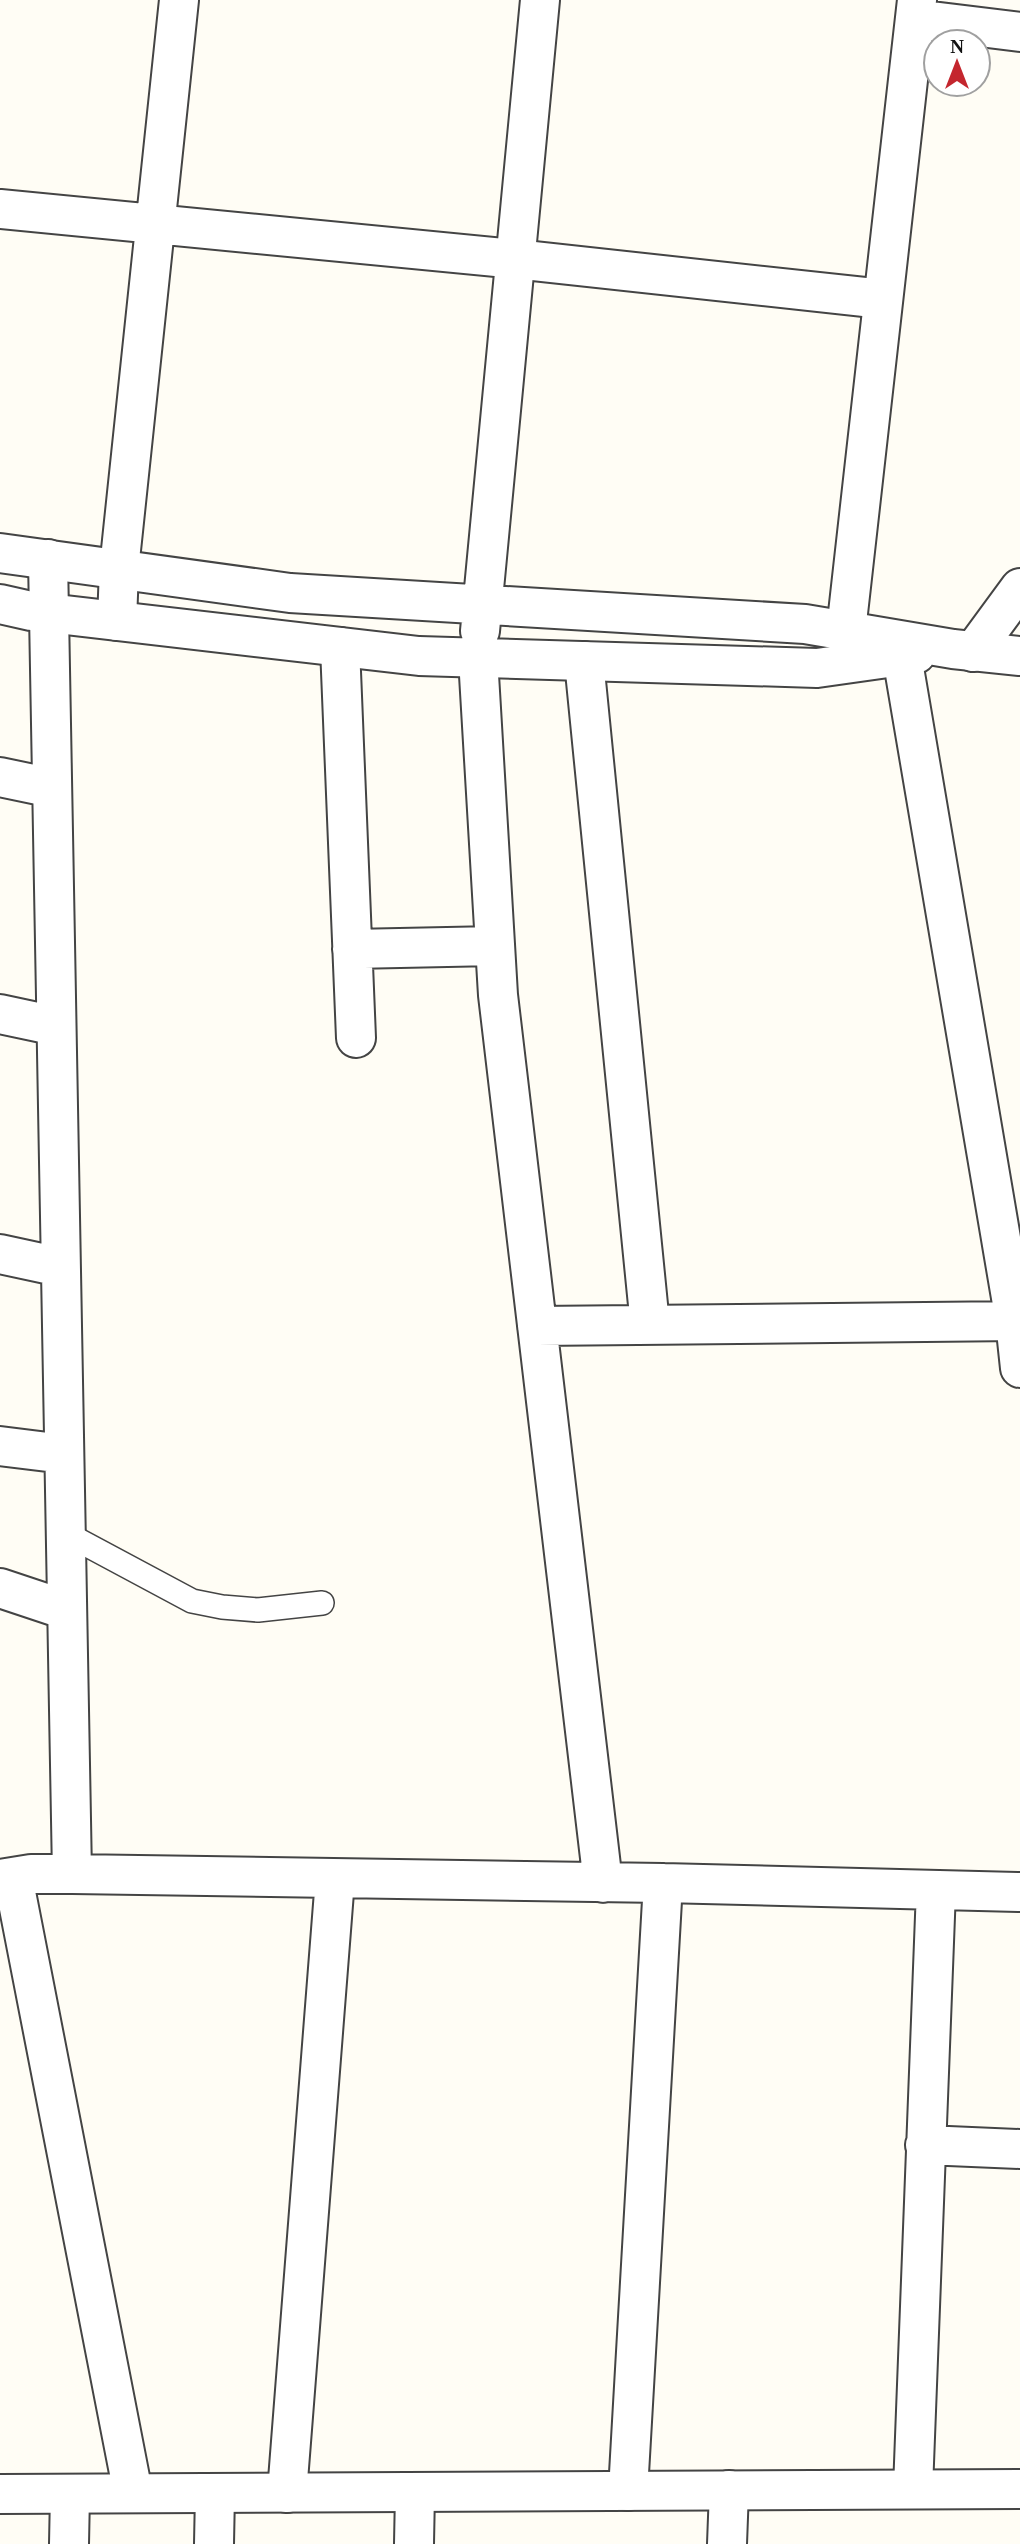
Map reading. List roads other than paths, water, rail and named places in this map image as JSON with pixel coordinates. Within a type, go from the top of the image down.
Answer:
[{"type":"street","points":[[117,621],[119,569],[179,0]]},
{"type":"street","points":[[540,0],[478,658],[498,995],[603,1883]]},
{"type":"street","points":[[846,631],[916,9],[1020,32]]},
{"type":"street","points":[[0,209],[515,259],[883,299]]},
{"type":"street","points":[[0,553],[290,593],[805,624],[963,650],[1020,656]]},
{"type":"street","points":[[48,559],[72,1874]]},
{"type":"street","points":[[0,604],[49,613],[419,656],[817,668],[963,650],[1020,588]]},
{"type":"street","points":[[340,647],[356,1038]]},
{"type":"street","points":[[902,656],[1017,1321],[1020,1368]]},
{"type":"street","points":[[584,661],[650,1325]]},
{"type":"street","points":[[0,777],[52,788]]},
{"type":"street","points":[[352,949],[495,946]]},
{"type":"street","points":[[0,1014],[56,1026]]},
{"type":"street","points":[[0,1254],[60,1267]]},
{"type":"street","points":[[537,1326],[1017,1321]]},
{"type":"street","points":[[0,1446],[64,1454]]},
{"type":"street","points":[[0,1588],[66,1610]]},
{"type":"street","points":[[134,2493],[6,1878],[31,1874],[72,1874],[663,1883],[1020,1892]]},
{"type":"street","points":[[287,2493],[335,1879]]},
{"type":"street","points":[[628,2491],[663,1883]]},
{"type":"street","points":[[913,2489],[936,1890]]},
{"type":"street","points":[[925,2146],[1020,2149]]},
{"type":"street","points":[[0,2494],[1020,2489]]},
{"type":"street","points":[[727,2544],[729,2490]]},
{"type":"street","points":[[414,2544],[415,2492]]},
{"type":"street","points":[[214,2544],[215,2493]]},
{"type":"street","points":[[69,2544],[70,2494]]},
{"type":"lane","points":[[65,1533],[192,1601],[258,1610],[322,1604]]}]
